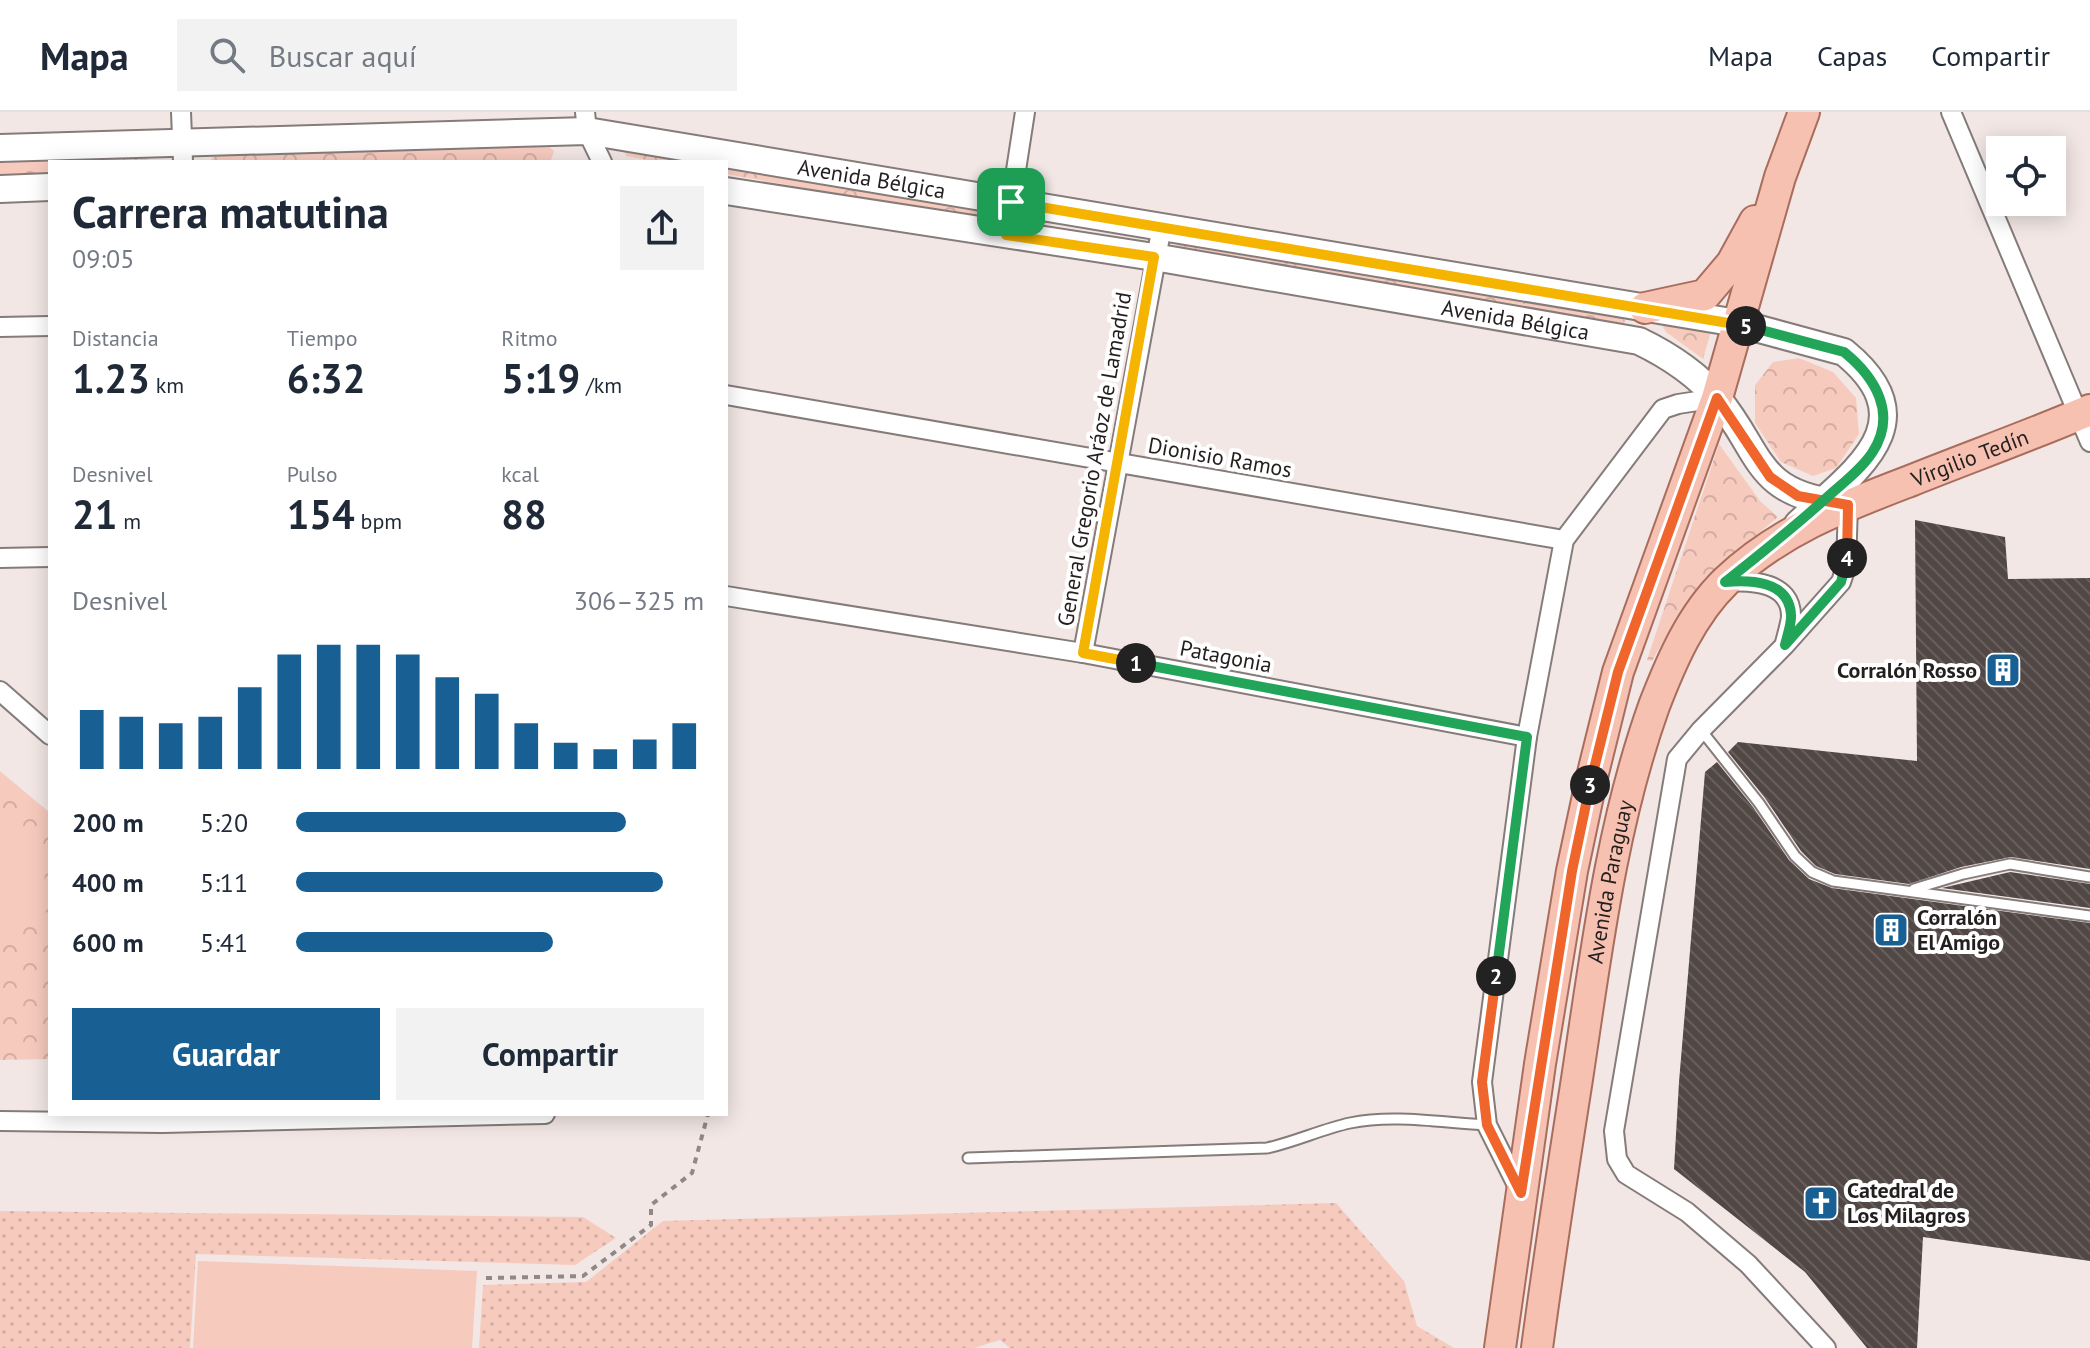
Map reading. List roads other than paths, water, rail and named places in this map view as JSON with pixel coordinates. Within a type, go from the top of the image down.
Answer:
[{"type":"main road","name":"Avenida Paraguay","points":[[1500,1345],[1572,871],[1595,762],[1618,672],[1717,398],[1780,177],[1804,112]]},
{"type":"main road","name":"Avenida Bélgica","points":[[0,148],[182,153],[586,121],[1011,202],[1737,323]]},
{"type":"main road","points":[[1645,308],[1705,295],[1732,263],[1780,177]]},
{"type":"main road","points":[[0,189],[48,187]]},
{"type":"main road","name":"Avenida Bélgica","points":[[728,191],[1154,257],[1639,341],[1669,356],[1717,398]]},
{"type":"main road","points":[[1717,398],[1770,477],[1798,496],[1835,503],[1873,451],[1881,427],[1883,406],[1876,385],[1844,352],[1737,323]]},
{"type":"main road","name":"Virgilio Tedín","points":[[1835,503],[2086,422]]},
{"type":"main road","name":"Avenida Paraguay","points":[[1537,1346],[1601,915],[1632,772],[1669,667],[1692,625],[1725,582],[1791,531],[1835,503]]},
{"type":"street","points":[[181,112],[182,153]]},
{"type":"street","points":[[1006,235],[1025,112]]},
{"type":"street","points":[[1951,112],[2086,422]]},
{"type":"street","points":[[586,121],[601,160]]},
{"type":"street","name":"General Gregorio Aráoz de Lamadrid","points":[[1083,653],[1162,226]]},
{"type":"street","points":[[0,327],[48,326]]},
{"type":"street","name":"Dionisio Ramos","points":[[728,395],[1564,540]]},
{"type":"street","points":[[1521,1193],[1487,1125],[1482,1082],[1527,737],[1564,540],[1663,409],[1717,398]]},
{"type":"street","points":[[1826,1348],[1748,1264],[1687,1212],[1626,1174],[1617,1159],[1614,1131],[1677,759],[1841,582],[1846,567],[1835,503]]},
{"type":"street","points":[[0,558],[48,557]]},
{"type":"street","points":[[1725,582],[1750,580],[1769,584],[1785,597],[1791,615],[1785,645]]},
{"type":"street","name":"Patagonia","points":[[728,596],[1083,653],[1527,737]]},
{"type":"street","points":[[0,691],[48,733]]},
{"type":"street","points":[[0,1121],[163,1123],[460,1116]]},
{"type":"lane","points":[[1701,730],[1759,803],[1795,856],[1812,872],[1833,881],[2090,916]]},
{"type":"lane","points":[[1911,890],[2010,864],[2090,877]]},
{"type":"lane","points":[[968,1158],[1267,1148],[1350,1123],[1384,1120],[1487,1125]]},
{"type":"place","name":"Corralón Rosso","points":[[2003,670]]},
{"type":"place","name":"Corralón El Amigo","points":[[1891,930]]},
{"type":"place","name":"Catedral de Los Milagros","points":[[1821,1203]]}]
